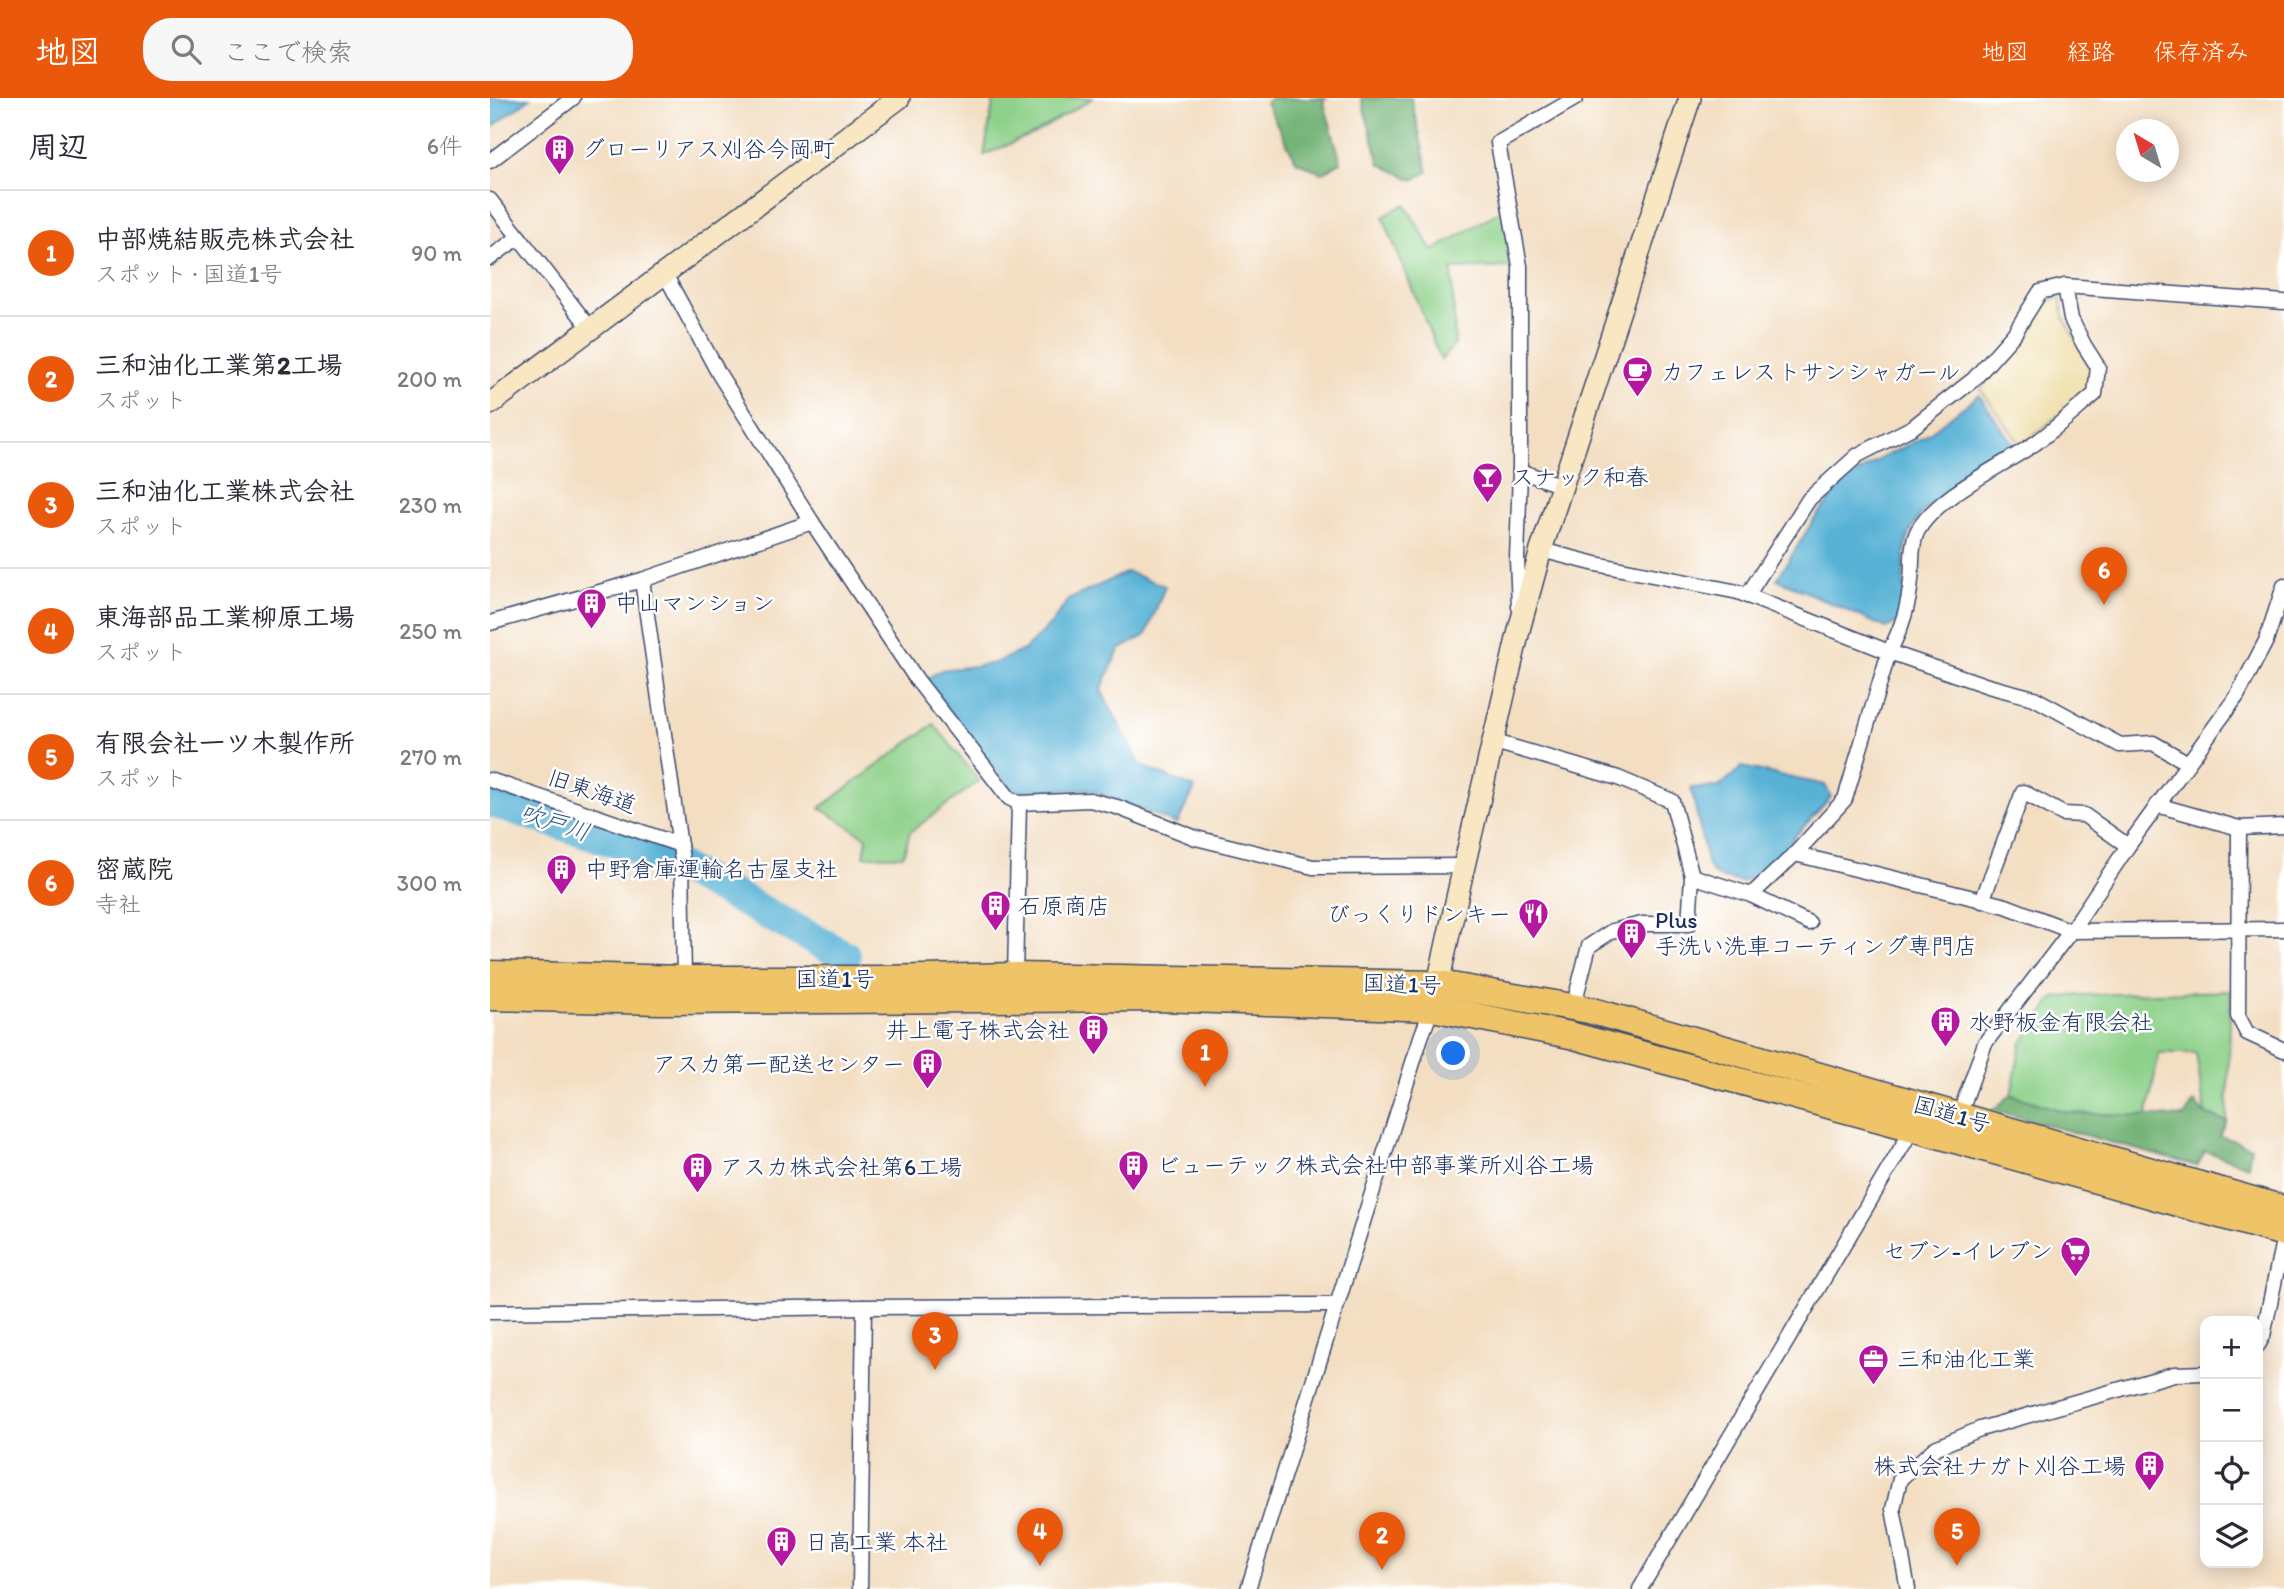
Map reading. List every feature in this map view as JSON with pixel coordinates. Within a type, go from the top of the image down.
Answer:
[{"type":"highway","name":"国道1号","points":[[490,974],[684,979],[1014,976],[1436,996],[1589,1010],[2284,1209]]},
{"type":"highway","name":"国道1号","points":[[490,998],[661,1001],[1436,996],[1913,1128],[2284,1235]]},
{"type":"street","points":[[490,160],[573,98]]},
{"type":"street","points":[[490,404],[899,98]]},
{"type":"street","points":[[1520,626],[1517,559],[1520,266],[1498,143],[1576,98]]},
{"type":"street","points":[[1248,1589],[1436,996],[1520,626],[1541,550],[1690,98]]},
{"type":"street","points":[[490,200],[590,328]]},
{"type":"street","points":[[490,258],[519,237]]},
{"type":"street","points":[[665,274],[719,374],[812,522],[917,680],[1009,798],[1019,803],[1090,800],[1117,807],[1196,838],[1312,867],[1464,866]]},
{"type":"street","points":[[1751,895],[1795,854],[1845,799],[1889,652],[1901,629],[1911,580],[1911,555],[1917,532],[1937,508],[2038,441],[2095,394],[2098,367],[2071,319],[2065,286]]},
{"type":"street","points":[[1747,596],[1809,499],[1858,455],[1913,427],[1974,379],[2014,334],[2040,292],[2065,286],[2284,302]]},
{"type":"street","points":[[1520,471],[1562,486]]},
{"type":"street","points":[[490,623],[642,580],[812,522]]},
{"type":"street","points":[[1541,550],[1596,564],[1738,592],[1889,652],[1988,686],[2034,698],[2120,745],[2153,743],[2188,763]]},
{"type":"street","points":[[642,580],[681,853],[684,979]]},
{"type":"street","points":[[1959,1116],[1984,1043],[2071,931],[2157,805],[2231,705],[2266,641],[2284,586]]},
{"type":"street","points":[[1494,742],[1618,779],[1672,801],[1692,876],[1689,924],[1642,924],[1612,931],[1589,946],[1573,1008]]},
{"type":"street","name":"旧東海道","points":[[490,780],[681,853]]},
{"type":"street","points":[[1982,901],[2023,792],[2063,814],[2084,816],[2128,846]]},
{"type":"street","points":[[1014,976],[1019,803]]},
{"type":"street","points":[[2157,805],[2239,828],[2284,826]]},
{"type":"street","points":[[2239,828],[2238,1016],[2247,1033],[2284,1050]]},
{"type":"street","points":[[1795,854],[2006,906],[2071,931],[2284,929]]},
{"type":"street","points":[[1692,876],[1751,895],[1809,923]]},
{"type":"street","points":[[1640,1589],[1913,1128]]},
{"type":"street","points":[[2263,1336],[2284,1235]]},
{"type":"street","points":[[490,1312],[1337,1305]]},
{"type":"street","points":[[859,1589],[864,1307]]},
{"type":"street","points":[[1908,1589],[1893,1509],[1900,1479],[1934,1448],[1980,1429],[2174,1374],[2200,1373]]},
{"type":"green space","points":[[994,98],[1093,98],[1035,133],[984,155]]},
{"type":"green space","points":[[1271,98],[1327,98],[1323,100],[1341,162],[1322,173],[1296,161],[1266,103]]},
{"type":"green space","points":[[1361,98],[1411,98],[1428,172],[1413,180],[1380,164]]},
{"type":"green space","points":[[1405,204],[1433,251],[1508,206],[1510,267],[1452,269],[1455,344],[1441,360],[1383,217]]},
{"type":"green space","points":[[934,724],[979,781],[910,832],[903,856],[864,856],[867,838],[820,808]]},
{"type":"green space","points":[[2231,991],[2227,1122],[2205,1114],[2196,1053],[2159,1053],[2147,1116],[2069,1113],[2011,1095],[2021,1044],[2054,998]]},
{"type":"green space","points":[[2011,1095],[2069,1113],[2184,1117],[2194,1102],[2205,1114],[2227,1122],[2220,1136],[2251,1147],[2248,1166],[2205,1151],[2197,1166],[1993,1110]]},
{"type":"sand","points":[[2060,297],[2064,318],[2092,371],[2090,391],[2021,445],[1981,390],[2047,302]]},
{"type":"water","points":[[490,98],[530,98],[490,129]]},
{"type":"water","points":[[1979,395],[2015,447],[1968,475],[1936,499],[1913,526],[1904,561],[1906,618],[1886,628],[1777,579],[1813,521],[1842,484],[1883,457],[1924,437]]},
{"type":"water","points":[[1127,572],[1165,586],[1146,635],[1119,650],[1101,690],[1141,766],[1195,788],[1177,824],[1088,789],[1013,791],[925,680],[941,670],[992,664],[1024,650],[1051,624],[1068,600]]},
{"type":"water","points":[[1742,767],[1825,785],[1831,797],[1760,874],[1741,882],[1716,876],[1708,866],[1691,788],[1719,787]]},
{"type":"waterway","name":"吹戸川","points":[[490,801],[653,854],[845,956]]},
{"type":"place","name":"グローリアス刈谷今岡町","points":[[559,176]]},
{"type":"place","name":"カフェレストサンシャガール","points":[[1638,399]]},
{"type":"place","name":"スナック和春","points":[[1488,504]]},
{"type":"place","name":"密蔵院","points":[[2104,605]]},
{"type":"place","name":"中山マンション","points":[[592,630]]},
{"type":"place","name":"中野倉庫運輸名古屋支社","points":[[562,896]]},
{"type":"place","name":"石原商店","points":[[995,933]]},
{"type":"place","name":"びっくりドンキー","points":[[1534,941]]},
{"type":"place","name":"Plus 手洗い洗車コーティング専門店","points":[[1632,960]]},
{"type":"place","name":"水野板金有限会社","points":[[1946,1049]]},
{"type":"place","name":"井上電子株式会社","points":[[1093,1057]]},
{"type":"place","name":"中部焼結販売株式会社","points":[[1205,1087]]},
{"type":"place","name":"アスカ第一配送センター","points":[[928,1091]]},
{"type":"place","name":"ビューテック株式会社中部事業所刈谷工場","points":[[1134,1192]]},
{"type":"place","name":"アスカ株式会社第6工場","points":[[697,1194]]},
{"type":"place","name":"セブン-イレブン","points":[[2076,1278]]},
{"type":"place","name":"三和油化工業株式会社","points":[[935,1370]]},
{"type":"place","name":"三和油化工業","points":[[1874,1386]]},
{"type":"place","name":"株式会社ナガト刈谷工場","points":[[2149,1493]]},
{"type":"place","name":"東海部品工業柳原工場","points":[[1040,1566]]},
{"type":"place","name":"有限会社一ツ木製作所","points":[[1957,1566]]},
{"type":"place","name":"日高工業 本社","points":[[782,1569]]},
{"type":"place","name":"三和油化工業第2工場","points":[[1382,1570]]}]
